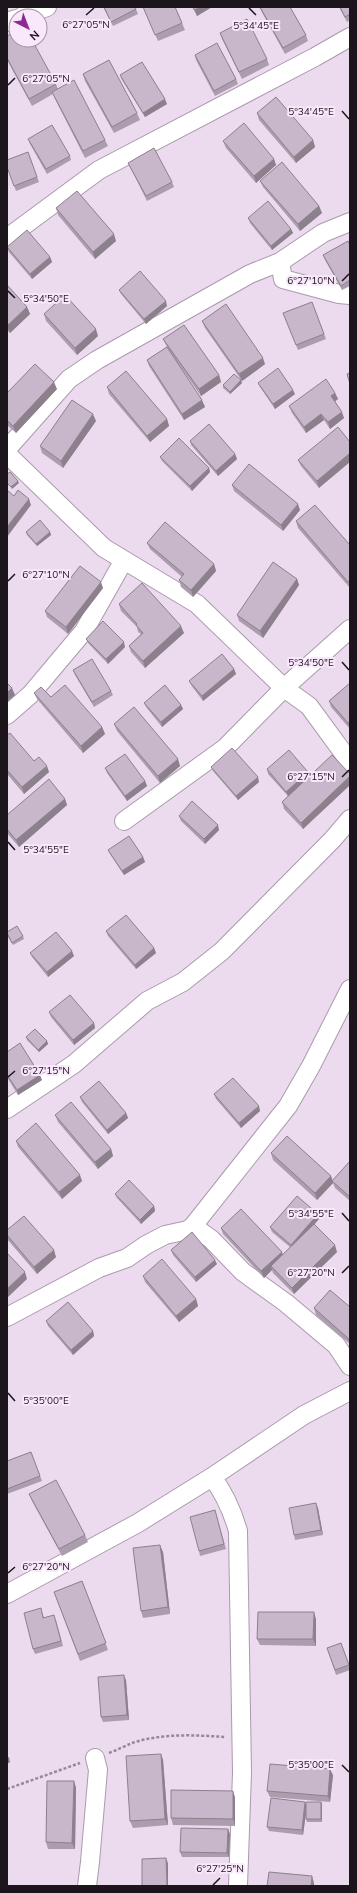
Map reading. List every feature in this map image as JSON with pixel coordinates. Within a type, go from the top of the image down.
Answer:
[{"type":"street","points":[[7,238],[99,170],[315,57],[350,37]]},
{"type":"street","points":[[7,449],[69,379],[96,360],[250,274],[280,262],[323,233],[350,222]]},
{"type":"street","points":[[280,262],[283,279],[339,294],[350,295]]},
{"type":"street","points":[[7,454],[104,548],[197,604],[284,688],[309,706],[350,762]]},
{"type":"street","points":[[7,715],[31,694],[84,631],[124,560]]},
{"type":"street","points":[[124,821],[225,748],[284,688],[350,629]]},
{"type":"street","points":[[7,1109],[74,1064],[147,1001],[183,982],[222,951],[333,839],[350,819]]},
{"type":"street","points":[[7,1316],[99,1268],[127,1258],[146,1245],[165,1235],[188,1230],[193,1226],[288,1106],[311,1066],[350,989]]},
{"type":"street","points":[[193,1226],[211,1239],[243,1272],[286,1304],[336,1345],[350,1366]]},
{"type":"street","points":[[7,1594],[46,1572],[104,1543],[212,1477],[304,1415],[350,1391]]},
{"type":"street","points":[[212,1477],[223,1491],[231,1506],[238,1531],[242,1739],[238,1886]]},
{"type":"street","points":[[86,1886],[90,1862],[98,1770],[95,1758]]},
{"type":"path","points":[[7,1789],[134,1743],[157,1738],[191,1735],[242,1739]]},
{"type":"building","points":[[104,7],[135,7],[136,9],[111,22]]},
{"type":"building","points":[[143,7],[175,7],[182,23],[155,35]]},
{"type":"building","points":[[260,7],[290,7],[306,35],[283,48]]},
{"type":"building","points":[[340,7],[350,7],[350,14],[345,17]]},
{"type":"building","points":[[247,19],[267,59],[239,72],[220,33]]},
{"type":"building","points":[[7,36],[8,48],[36,48],[56,84],[29,99],[7,58]]},
{"type":"building","points":[[217,43],[236,79],[214,91],[195,55]]},
{"type":"building","points":[[109,60],[137,113],[112,127],[83,74]]},
{"type":"building","points":[[142,62],[165,99],[143,113],[120,75]]},
{"type":"building","points":[[74,80],[105,140],[83,151],[52,92]]},
{"type":"building","points":[[276,97],[313,140],[294,157],[257,113]]},
{"type":"building","points":[[244,123],[274,159],[254,176],[223,141]]},
{"type":"building","points":[[52,125],[70,156],[46,169],[28,139]]},
{"type":"building","points":[[154,148],[172,182],[146,196],[128,163]]},
{"type":"building","points":[[28,152],[37,177],[14,186],[7,167],[7,160]]},
{"type":"building","points":[[282,162],[319,206],[298,224],[260,181]]},
{"type":"building","points":[[77,191],[114,234],[93,252],[56,208]]},
{"type":"building","points":[[268,201],[291,229],[271,246],[248,218]]},
{"type":"building","points":[[27,230],[50,257],[30,274],[7,247]]},
{"type":"building","points":[[348,241],[350,245],[350,280],[341,286],[323,255]]},
{"type":"building","points":[[140,271],[166,301],[144,319],[119,290]]},
{"type":"building","points":[[7,285],[27,307],[7,326]]},
{"type":"building","points":[[65,295],[96,329],[75,348],[44,314]]},
{"type":"building","points":[[312,302],[324,334],[296,345],[283,313]]},
{"type":"building","points":[[226,304],[263,358],[239,374],[202,321]]},
{"type":"building","points":[[184,325],[219,375],[199,389],[163,339]]},
{"type":"building","points":[[167,347],[202,400],[182,414],[147,360]]},
{"type":"building","points":[[35,364],[54,382],[13,426],[7,420],[7,393]]},
{"type":"building","points":[[278,368],[293,390],[273,404],[258,383]]},
{"type":"building","points":[[126,371],[167,419],[147,436],[107,387]]},
{"type":"building","points":[[350,373],[350,384],[347,374]]},
{"type":"building","points":[[234,374],[241,380],[230,392],[223,385]]},
{"type":"building","points":[[326,379],[335,393],[331,396],[342,412],[328,422],[321,414],[304,427],[289,406]]},
{"type":"building","points":[[72,400],[93,414],[61,461],[40,446]]},
{"type":"building","points":[[209,424],[235,454],[216,471],[190,441]]},
{"type":"building","points":[[338,427],[350,442],[350,453],[317,481],[298,460]]},
{"type":"building","points":[[179,438],[209,468],[190,486],[160,457]]},
{"type":"building","points":[[249,464],[298,504],[281,525],[232,485]]},
{"type":"building","points":[[10,472],[18,481],[11,487],[7,483],[7,474]]},
{"type":"building","points":[[7,490],[14,496],[18,490],[29,499],[7,527]]},
{"type":"building","points":[[315,505],[350,545],[350,581],[348,582],[296,521]]},
{"type":"building","points":[[40,520],[50,532],[36,544],[26,532]]},
{"type":"building","points":[[165,522],[214,564],[191,590],[179,580],[184,574],[147,543]]},
{"type":"building","points":[[273,562],[297,579],[260,631],[237,615]]},
{"type":"building","points":[[80,566],[101,582],[66,627],[45,611]]},
{"type":"building","points":[[142,583],[181,626],[143,661],[129,646],[143,633],[119,604]]},
{"type":"building","points":[[103,621],[124,642],[106,659],[86,639]]},
{"type":"building","points":[[222,654],[234,669],[202,696],[189,681]]},
{"type":"building","points":[[92,659],[111,691],[92,702],[73,670]]},
{"type":"building","points":[[7,683],[12,688],[7,693]]},
{"type":"building","points":[[350,683],[350,721],[348,723],[329,701]]},
{"type":"building","points":[[65,685],[102,727],[81,746],[34,693],[41,687],[51,697]]},
{"type":"building","points":[[165,685],[181,705],[161,722],[144,703]]},
{"type":"building","points":[[134,707],[178,759],[158,776],[114,724]]},
{"type":"building","points":[[10,733],[34,761],[39,757],[47,766],[22,787],[7,770],[7,735]]},
{"type":"building","points":[[232,748],[258,777],[236,796],[211,767]]},
{"type":"building","points":[[289,750],[308,772],[286,792],[267,769]]},
{"type":"building","points":[[125,754],[145,781],[125,796],[105,768]]},
{"type":"building","points":[[332,755],[350,774],[350,776],[301,823],[282,802]]},
{"type":"building","points":[[49,779],[65,799],[16,840],[7,829],[7,815]]},
{"type":"building","points":[[192,801],[218,825],[204,839],[179,816]]},
{"type":"building","points":[[129,836],[143,857],[122,871],[108,850]]},
{"type":"building","points":[[126,915],[154,948],[135,965],[106,931]]},
{"type":"building","points":[[17,926],[23,936],[12,943],[7,932]]},
{"type":"building","points":[[56,932],[72,951],[47,972],[30,953]]},
{"type":"building","points":[[70,995],[94,1023],[73,1040],[49,1012]]},
{"type":"building","points":[[35,1029],[47,1041],[38,1050],[26,1037]]},
{"type":"building","points":[[20,1043],[40,1075],[17,1090],[7,1075],[7,1052]]},
{"type":"building","points":[[233,1078],[259,1106],[239,1123],[214,1094]]},
{"type":"building","points":[[99,1081],[126,1113],[107,1130],[80,1097]]},
{"type":"building","points":[[71,1102],[111,1149],[95,1162],[55,1115]]},
{"type":"building","points":[[36,1123],[80,1175],[59,1192],[16,1141]]},
{"type":"building","points":[[287,1136],[331,1176],[315,1193],[271,1153]]},
{"type":"building","points":[[350,1161],[350,1197],[332,1181]]},
{"type":"building","points":[[129,1180],[154,1206],[140,1220],[115,1194]]},
{"type":"building","points":[[297,1196],[318,1214],[291,1245],[270,1227]]},
{"type":"building","points":[[241,1209],[282,1252],[261,1271],[221,1228]]},
{"type":"building","points":[[24,1216],[54,1250],[34,1267],[7,1235],[7,1230]]},
{"type":"building","points":[[314,1224],[335,1245],[292,1288],[271,1266]]},
{"type":"building","points":[[192,1232],[215,1260],[195,1277],[171,1250]]},
{"type":"building","points":[[7,1253],[25,1272],[7,1289]]},
{"type":"building","points":[[162,1259],[196,1299],[176,1316],[143,1276]]},
{"type":"building","points":[[330,1290],[350,1307],[350,1340],[314,1308]]},
{"type":"building","points":[[68,1302],[93,1331],[71,1350],[46,1321]]},
{"type":"building","points":[[31,1452],[40,1476],[7,1489],[7,1461]]},
{"type":"building","points":[[56,1480],[85,1535],[59,1549],[29,1494]]},
{"type":"building","points":[[316,1503],[321,1530],[294,1535],[289,1508]]},
{"type":"building","points":[[215,1510],[224,1544],[199,1551],[190,1517]]},
{"type":"building","points":[[160,1545],[168,1607],[141,1611],[133,1548]]},
{"type":"building","points":[[82,1581],[106,1643],[78,1654],[54,1592]]},
{"type":"building","points":[[41,1608],[43,1618],[54,1615],[61,1641],[33,1649],[24,1613]]},
{"type":"building","points":[[258,1612],[314,1612],[313,1639],[257,1639]]},
{"type":"building","points":[[341,1643],[349,1665],[335,1670],[327,1648]]},
{"type":"building","points":[[124,1675],[127,1715],[101,1717],[98,1677]]},
{"type":"building","points":[[161,1754],[165,1819],[130,1821],[126,1756]]},
{"type":"building","points":[[270,1764],[330,1769],[328,1796],[267,1791]]},
{"type":"building","points":[[47,1781],[74,1781],[72,1843],[46,1842]]},
{"type":"building","points":[[171,1790],[233,1791],[233,1819],[171,1818]]},
{"type":"building","points":[[271,1798],[305,1802],[302,1830],[267,1827]]},
{"type":"building","points":[[306,1802],[321,1802],[321,1819],[306,1819]]},
{"type":"building","points":[[181,1828],[228,1829],[227,1853],[180,1852]]},
{"type":"building","points":[[166,1858],[167,1886],[142,1886],[142,1859]]},
{"type":"building","points":[[269,1872],[312,1876],[311,1886],[267,1886]]}]
